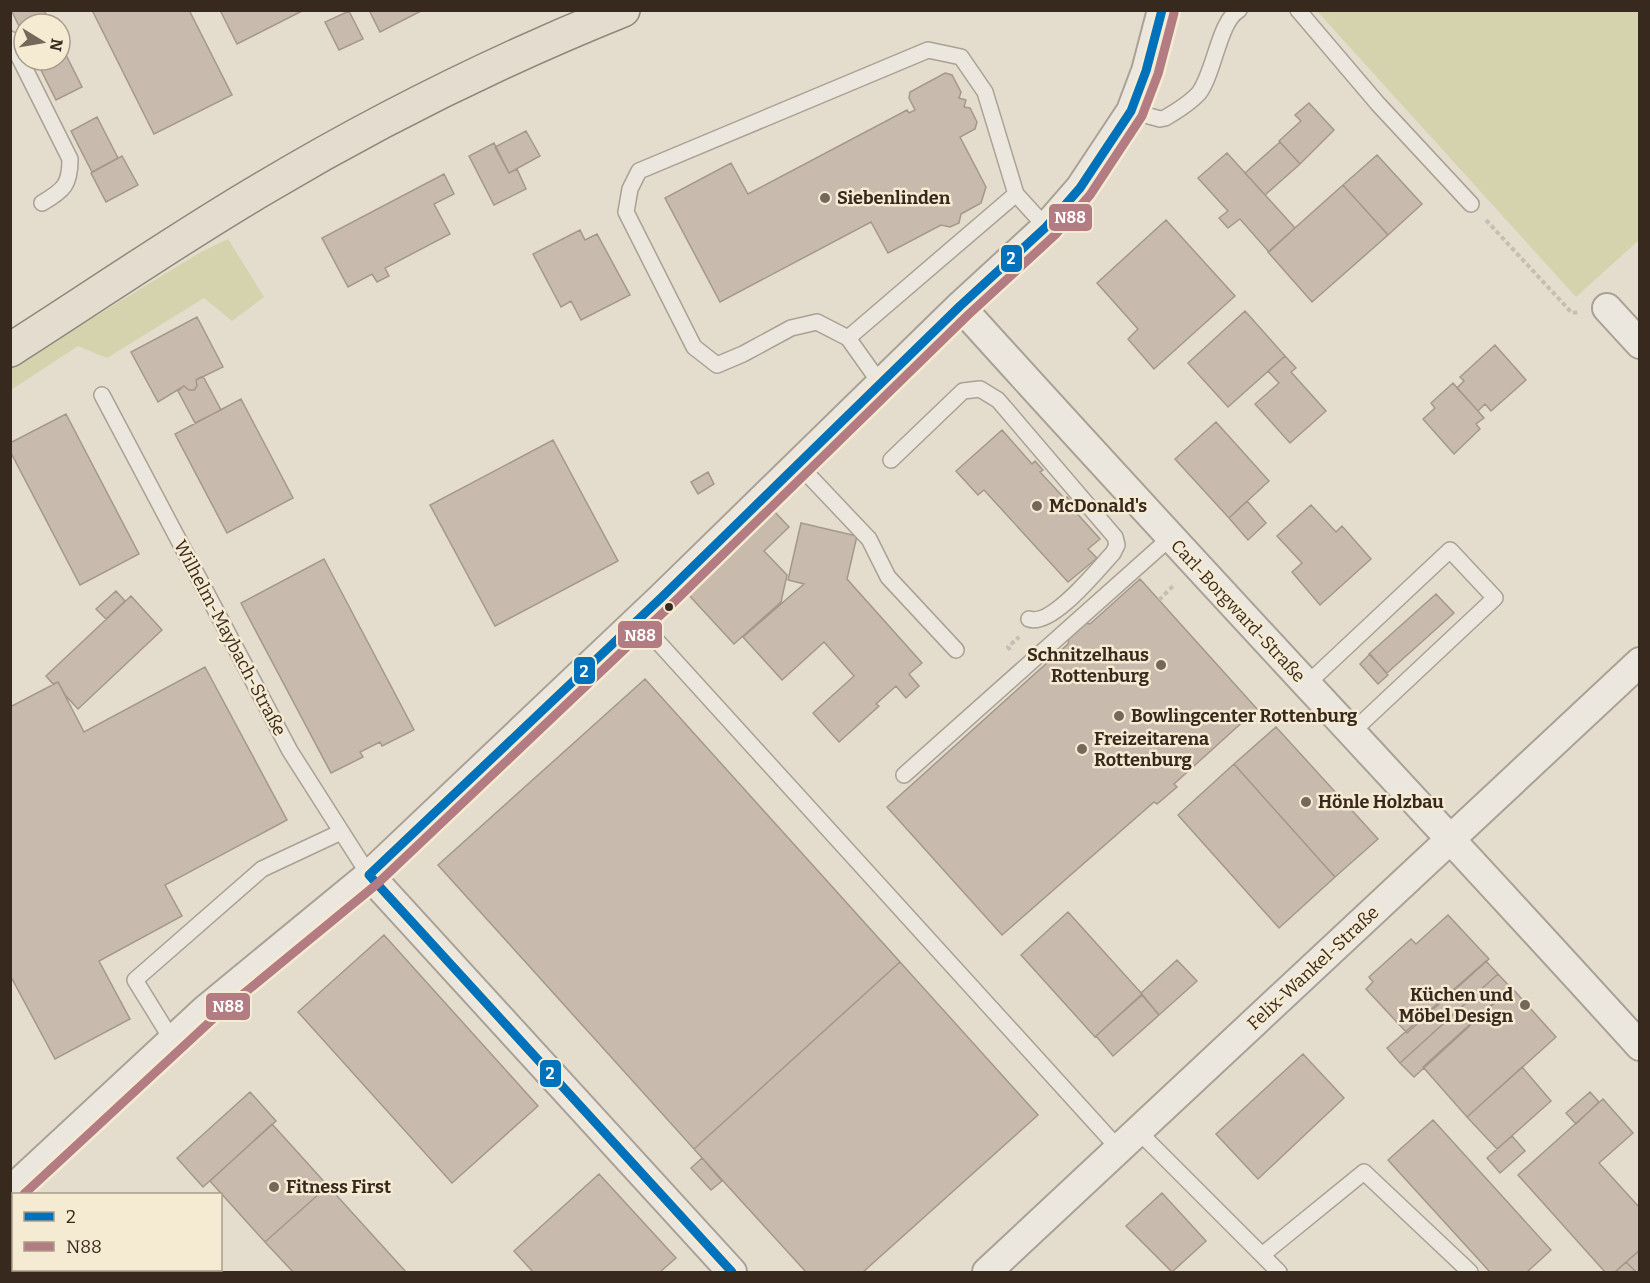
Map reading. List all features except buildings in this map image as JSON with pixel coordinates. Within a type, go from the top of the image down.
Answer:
[{"type":"main road","points":[[10,350],[262,188],[345,141],[498,64],[623,10]]},
{"type":"street","points":[[10,1191],[206,1009],[369,875],[638,620],[960,306],[1046,227],[1080,188],[1131,111],[1146,71],[1162,10]]},
{"type":"street","name":"Carl-Borgward-Straße","points":[[960,306],[1170,538],[1452,838],[1640,1046]]},
{"type":"street","points":[[1607,308],[1640,344]]},
{"type":"street","name":"Felix-Wankel-Straße","points":[[987,1272],[1640,662]]},
{"type":"street","points":[[369,875],[732,1272]]},
{"type":"lane","points":[[1131,111],[1165,118],[1197,94],[1218,52],[1224,26],[1239,10]]},
{"type":"lane","points":[[1298,10],[1377,104],[1471,204]]},
{"type":"lane","points":[[10,39],[70,159],[70,179],[57,194],[42,203]]},
{"type":"lane","points":[[880,383],[848,338],[817,322],[790,328],[717,365],[694,347],[626,212],[630,189],[639,171],[928,50],[961,57],[985,92],[1016,194],[1046,227]]},
{"type":"lane","points":[[848,338],[1016,194]]},
{"type":"lane","points":[[891,460],[963,391],[980,389],[998,400],[1115,537],[1117,545],[1113,553],[1056,611],[1036,622],[1029,620]]},
{"type":"lane","name":"Wilhelm-Maybach-Straße","points":[[102,395],[290,751],[369,875]]},
{"type":"lane","points":[[797,463],[869,539],[888,577],[956,650]]},
{"type":"lane","points":[[904,775],[1116,593],[1170,538]]},
{"type":"lane","points":[[1307,684],[1450,550],[1495,597],[1352,732]]},
{"type":"lane","points":[[638,620],[1129,1140],[1280,1272]]},
{"type":"lane","points":[[172,1040],[135,980],[262,868],[341,832]]},
{"type":"lane","points":[[1262,1255],[1364,1172],[1470,1272]]},
{"type":"path","points":[[1471,204],[1572,313],[1607,308]]},
{"type":"shaded area","points":[[1317,11],[1639,11],[1639,240],[1576,297]]},
{"type":"shaded area","points":[[228,239],[264,297],[232,321],[204,298],[107,358],[78,346],[11,390],[11,368],[199,253]]},
{"type":"transit line","name":"2","points":[[369,875],[661,598],[960,306],[1046,227],[1080,188],[1131,111],[1146,71],[1162,10]]},
{"type":"transit line","name":"N88","points":[[25,1193],[214,1018],[377,884],[669,607],[968,315],[1055,235],[1090,195],[1142,116],[1158,74],[1174,13]]},
{"type":"transit line","name":"2","points":[[369,875],[732,1272]]},
{"type":"place","name":"Siebenlinden","points":[[825,198]]},
{"type":"place","name":"McDonald's","points":[[1037,506]]},
{"type":"place","name":"Schnitzelhaus Rottenburg","points":[[1161,665]]},
{"type":"place","name":"Bowlingcenter Rottenburg","points":[[1119,716]]},
{"type":"place","name":"Freizeitarena Rottenburg","points":[[1082,749]]},
{"type":"place","name":"Hönle Holzbau","points":[[1306,802]]},
{"type":"place","name":"Küchen und Möbel Design","points":[[1525,1005]]},
{"type":"place","name":"Fitness First","points":[[274,1187]]}]
